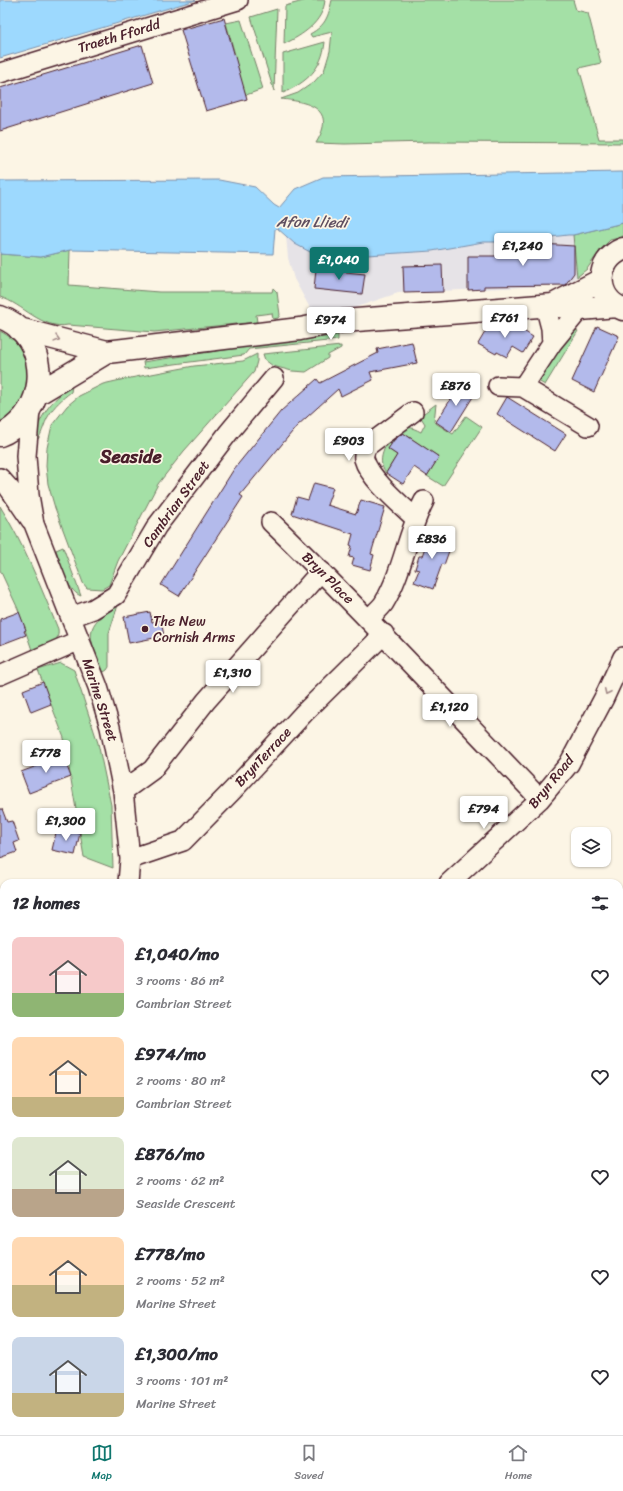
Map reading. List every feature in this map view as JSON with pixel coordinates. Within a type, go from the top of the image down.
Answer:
[{"type":"main road","points":[[620,308],[609,300],[603,291],[601,280],[603,269],[608,259],[616,252],[623,249]]},
{"type":"main road","points":[[549,305],[601,280]]},
{"type":"main road","points":[[19,329],[107,352],[300,329],[343,321],[549,305],[580,309],[620,308]]},
{"type":"main road","points":[[0,317],[4,318],[19,329],[30,342],[37,358],[40,376],[33,402],[18,424],[0,435]]},
{"type":"main road","points":[[33,402],[107,352]]},
{"type":"street","name":"Traeth Ffordd","points":[[0,73],[238,0]]},
{"type":"street","points":[[549,305],[552,343]]},
{"type":"street","points":[[523,387],[552,343],[580,309]]},
{"type":"street","name":"Cambrian Street","points":[[71,617],[93,608],[116,594],[157,526],[229,432],[274,378]]},
{"type":"street","points":[[498,386],[523,387],[588,426]]},
{"type":"street","name":"Marine Street","points":[[33,402],[26,456],[29,495],[34,524],[98,687],[110,727],[123,790],[130,859],[128,879]]},
{"type":"street","points":[[368,619],[383,605],[398,574],[419,510],[375,478],[364,459],[364,453],[366,447],[413,412]]},
{"type":"street","name":"Marine Street","points":[[0,478],[9,488],[34,524]]},
{"type":"street","name":"Bryn Place","points":[[271,522],[384,634],[540,799]]},
{"type":"street","points":[[123,790],[152,770],[206,701],[321,571]]},
{"type":"street","name":"BrynTerrace","points":[[130,859],[183,841],[233,790],[304,713],[384,634]]},
{"type":"street","points":[[0,675],[80,640]]},
{"type":"street","name":"Bryn Road","points":[[453,879],[540,799],[569,764],[604,698],[623,657]]},
{"type":"shaded area","points":[[573,235],[577,277],[565,285],[398,293],[339,313],[323,314],[310,308],[294,279],[288,258],[286,236],[295,244],[335,257],[432,251],[483,242],[508,242]]},
{"type":"green space","points":[[307,0],[325,0],[320,15],[305,32],[284,44],[285,6]]},
{"type":"green space","points":[[332,0],[573,0],[576,10],[588,13],[601,63],[579,68],[599,139],[623,139],[623,143],[316,143],[322,131],[322,115],[317,109],[310,105],[302,102],[281,99],[298,93],[314,82],[324,71],[330,51],[332,32],[312,37],[310,34],[320,27],[326,20]]},
{"type":"green space","points":[[277,9],[274,91],[251,17]]},
{"type":"green space","points":[[241,20],[263,89],[246,95],[230,57],[235,55],[226,23]]},
{"type":"green space","points":[[325,42],[321,60],[312,74],[292,89],[283,93],[283,54]]},
{"type":"green space","points":[[623,223],[623,237],[610,240],[601,249],[587,269],[577,277],[573,235]]},
{"type":"green space","points":[[70,250],[69,285],[159,292],[272,292],[273,288],[277,292],[280,315],[278,318],[273,319],[272,313],[256,315],[257,322],[154,332],[68,325],[59,326],[41,320],[17,305],[0,297],[0,254],[41,257]]},
{"type":"green space","points":[[574,329],[578,331],[545,385],[538,381]]},
{"type":"green space","points":[[0,331],[7,335],[21,348],[28,367],[28,384],[23,400],[18,407],[0,422]]},
{"type":"green space","points":[[338,333],[338,340],[249,349],[244,355],[144,368],[143,362]]},
{"type":"green space","points":[[341,346],[341,348],[328,355],[328,358],[306,372],[292,371],[273,366],[265,360],[263,354]]},
{"type":"green space","points":[[257,354],[254,372],[184,451],[158,484],[118,561],[109,585],[102,589],[87,588],[83,583],[55,508],[48,484],[46,466],[47,448],[52,425],[67,406],[79,396],[103,384],[194,366],[243,361]]},
{"type":"green space","points":[[72,386],[71,392],[58,403],[51,412],[39,438],[34,443],[46,410],[57,397]]},
{"type":"green space","points":[[436,404],[434,422],[453,434],[466,416],[482,427],[443,486],[427,476],[439,457],[400,431],[388,449],[397,455],[386,473],[383,468],[382,456],[396,429],[408,427],[421,432],[425,424],[420,416]]},
{"type":"green space","points":[[0,506],[39,582],[58,629],[57,639],[51,645],[33,653],[18,609],[0,570]]},
{"type":"green space","points":[[63,547],[81,596],[71,588],[62,569],[56,550]]},
{"type":"green space","points":[[118,605],[109,633],[109,667],[104,672],[94,649],[91,633],[93,626],[98,619]]},
{"type":"green space","points":[[61,663],[74,670],[98,743],[111,805],[113,868],[84,857],[64,738],[38,670]]},
{"type":"water","points":[[0,0],[196,0],[0,58]]},
{"type":"water","name":"Afon Lliedi","points":[[623,172],[623,223],[573,235],[508,242],[483,242],[432,251],[335,257],[314,254],[295,244],[277,228],[275,229],[273,254],[70,250],[41,257],[0,254],[0,181],[219,180],[255,187],[279,208],[295,189],[323,177]]},
{"type":"building","points":[[224,18],[247,99],[206,111],[181,30]]},
{"type":"building","points":[[142,45],[153,83],[0,131],[0,88]]},
{"type":"building","points":[[508,242],[574,246],[574,273],[565,285],[484,286],[484,289],[468,290],[468,256],[509,256]]},
{"type":"building","points":[[442,265],[443,292],[404,293],[403,266]]},
{"type":"building","points":[[316,269],[365,274],[362,294],[314,289]]},
{"type":"building","points":[[491,322],[494,322],[508,331],[513,324],[533,337],[523,353],[513,347],[507,357],[497,352],[496,354],[478,344]]},
{"type":"building","points":[[597,326],[619,336],[594,392],[572,381]]},
{"type":"building","points":[[412,342],[417,363],[370,372],[373,380],[341,396],[338,389],[297,426],[240,495],[243,497],[179,596],[161,585],[234,469],[281,411],[317,379],[320,383],[378,353],[377,349]]},
{"type":"building","points":[[460,385],[465,385],[476,392],[451,432],[436,422]]},
{"type":"building","points":[[507,397],[566,434],[555,451],[497,414]]},
{"type":"building","points":[[403,433],[439,457],[427,476],[414,467],[403,484],[386,473],[397,455],[388,449],[394,440]]},
{"type":"building","points":[[314,483],[333,488],[327,505],[356,514],[361,500],[385,507],[371,554],[374,555],[370,570],[352,565],[354,558],[349,557],[353,534],[292,514],[297,497],[308,500]]},
{"type":"building","points":[[431,530],[450,537],[445,550],[449,551],[444,565],[442,564],[433,589],[414,582],[419,570],[415,569],[419,556],[422,556]]},
{"type":"building","points":[[19,612],[26,630],[24,631],[26,635],[0,645],[0,619]]},
{"type":"building","name":"The New Cornish Arms","points":[[150,612],[152,622],[161,620],[164,636],[129,643],[124,617]]},
{"type":"building","points":[[43,682],[51,704],[31,712],[23,690]]},
{"type":"building","points":[[63,756],[71,777],[29,793],[21,772]]},
{"type":"building","points":[[0,809],[2,809],[7,822],[12,821],[19,841],[14,843],[17,852],[0,858]]},
{"type":"building","points":[[57,828],[80,833],[75,855],[52,850]]},
{"type":"place","name":"The New Cornish Arms","points":[[145,629]]},
{"type":"district","name":"Seaside","points":[[131,457]]}]
